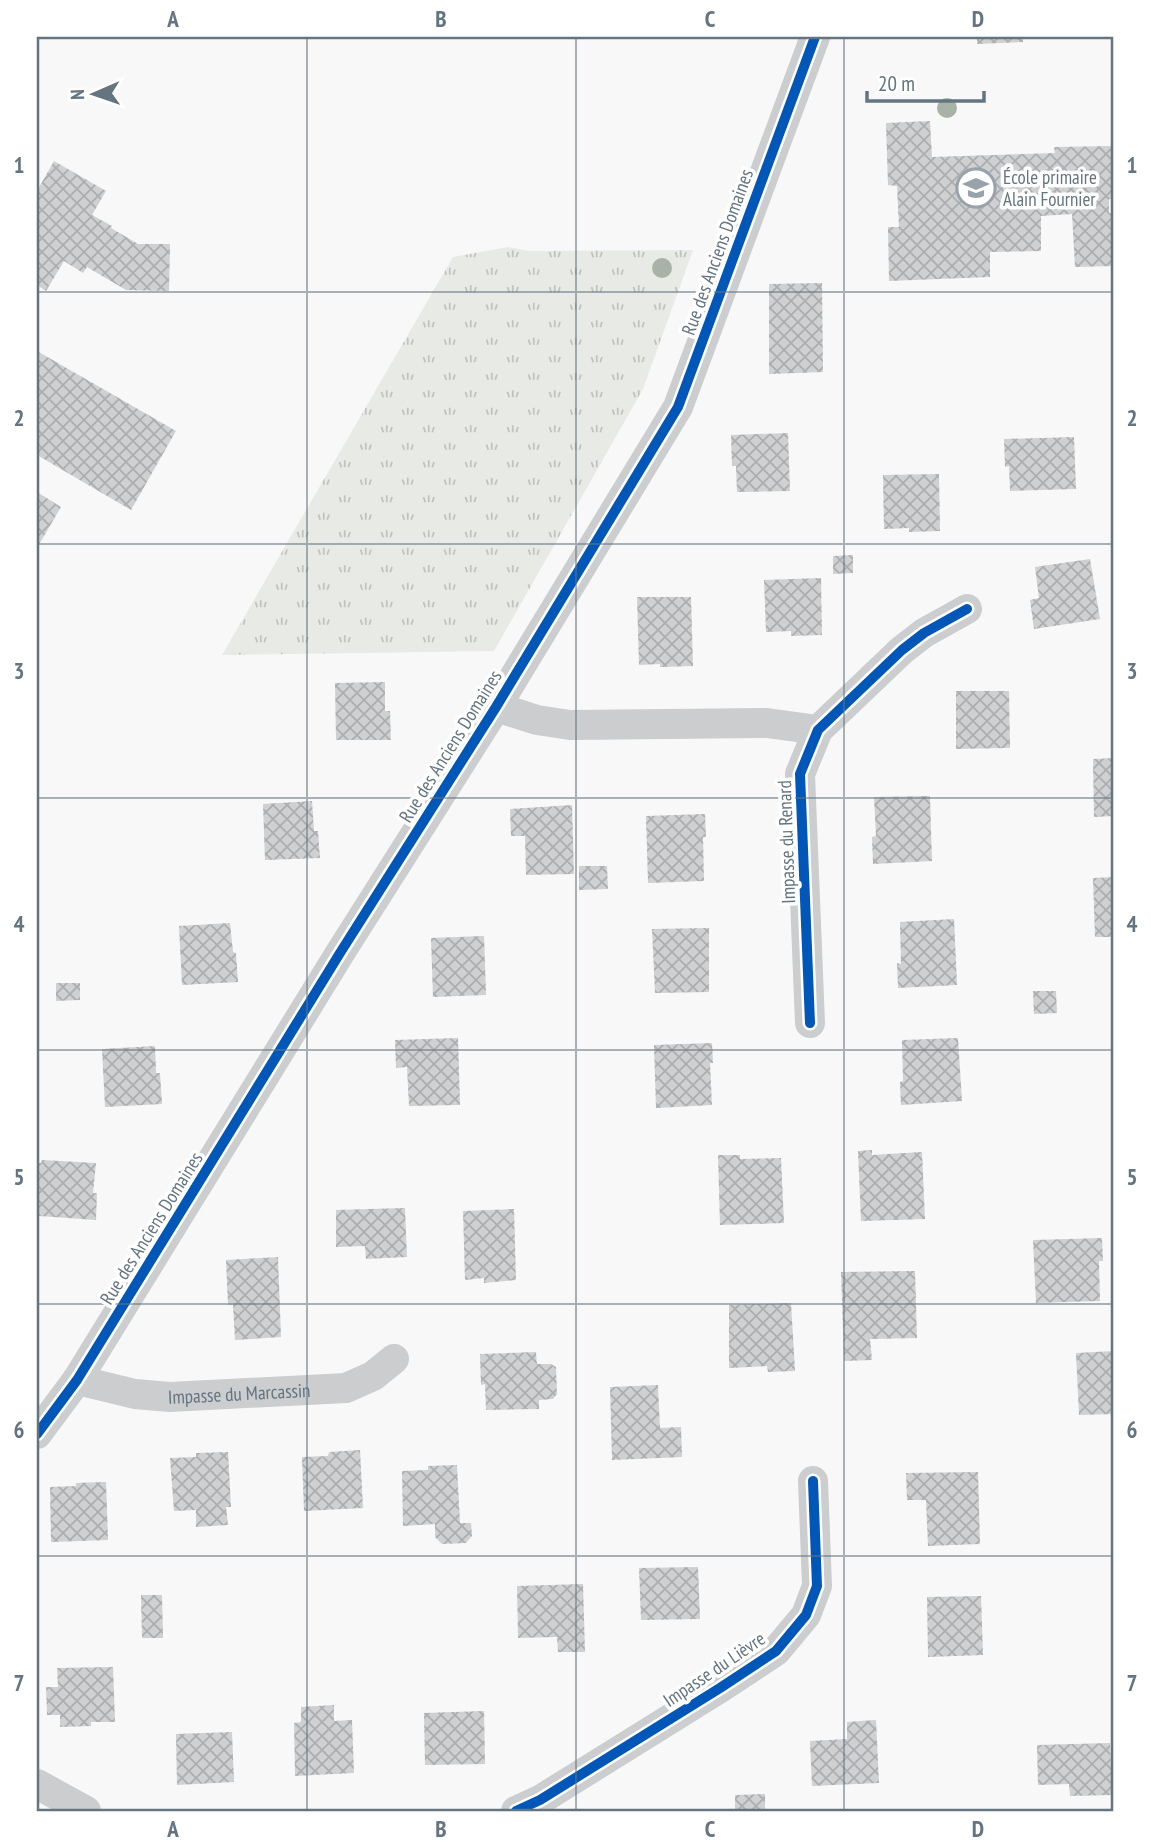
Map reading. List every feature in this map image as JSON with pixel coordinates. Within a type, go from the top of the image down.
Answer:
[{"type":"street","name":"Rue des Anciens Domaines","points":[[37,1434],[77,1380],[496,706],[678,407],[815,37]]},
{"type":"street","name":"Impasse du Renard","points":[[810,1023],[800,774],[818,730],[924,632],[967,609]]},
{"type":"street","points":[[496,706],[537,720],[570,725],[767,723],[818,730]]},
{"type":"street","name":"Impasse du Marcassin","points":[[77,1380],[135,1394],[170,1397],[346,1388],[373,1376],[394,1359]]},
{"type":"street","name":"Impasse du Lièvre","points":[[516,1811],[551,1793],[776,1651],[806,1615],[817,1586],[813,1480]]},
{"type":"street","points":[[37,1784],[86,1811]]},
{"type":"green space","points":[[508,247],[529,251],[693,250],[643,389],[494,651],[222,655],[453,257]]},
{"type":"building","points":[[977,37],[1023,37],[1023,42],[977,44]]},
{"type":"building","points":[[930,121],[932,157],[1055,153],[1054,147],[1114,146],[1114,199],[1109,199],[1109,213],[1114,213],[1114,266],[1075,267],[1072,214],[1041,216],[1041,251],[990,252],[990,277],[889,281],[888,227],[899,227],[897,186],[888,185],[886,123]]},
{"type":"building","points":[[54,161],[106,191],[92,215],[138,244],[170,244],[169,291],[126,290],[87,267],[83,273],[64,261],[46,291],[37,285],[37,191]]},
{"type":"building","points":[[822,283],[823,372],[769,374],[769,284]]},
{"type":"building","points":[[37,351],[176,431],[131,510],[37,455]]},
{"type":"building","points":[[788,433],[790,491],[737,492],[736,466],[732,466],[731,435]]},
{"type":"building","points":[[1074,437],[1076,489],[1010,491],[1009,466],[1005,467],[1004,439]]},
{"type":"building","points":[[939,474],[940,531],[909,532],[909,528],[884,529],[883,475]]},
{"type":"building","points":[[37,492],[61,507],[37,548]]},
{"type":"building","points":[[853,555],[853,573],[833,574],[833,556]]},
{"type":"building","points":[[1090,559],[1100,619],[1034,629],[1030,600],[1039,598],[1035,567]]},
{"type":"building","points":[[821,578],[822,635],[791,636],[791,631],[766,632],[764,580]]},
{"type":"building","points":[[637,597],[691,597],[693,666],[639,665]]},
{"type":"building","points":[[385,682],[385,711],[390,711],[391,740],[336,740],[335,683]]},
{"type":"building","points":[[956,691],[1009,691],[1010,748],[956,749]]},
{"type":"building","points":[[1114,758],[1114,816],[1094,817],[1093,759]]},
{"type":"building","points":[[930,796],[932,861],[873,864],[872,837],[876,836],[874,797]]},
{"type":"building","points":[[312,801],[314,831],[318,831],[320,858],[265,860],[263,804]]},
{"type":"building","points":[[572,805],[574,874],[526,875],[525,836],[511,836],[510,809]]},
{"type":"building","points":[[705,814],[704,881],[648,883],[646,816]]},
{"type":"building","points":[[579,866],[607,866],[608,889],[579,890]]},
{"type":"building","points":[[1114,877],[1114,937],[1095,937],[1093,878]]},
{"type":"building","points":[[954,919],[957,985],[898,988],[897,963],[901,964],[900,922]]},
{"type":"building","points":[[230,923],[238,982],[182,985],[179,926]]},
{"type":"building","points":[[709,928],[709,992],[655,993],[652,929]]},
{"type":"building","points":[[484,936],[486,995],[433,997],[431,938]]},
{"type":"building","points":[[56,983],[80,983],[80,1000],[56,1001]]},
{"type":"building","points":[[1033,991],[1056,991],[1057,1013],[1034,1014]]},
{"type":"building","points":[[458,1038],[460,1105],[409,1106],[407,1067],[396,1068],[395,1040]]},
{"type":"building","points":[[958,1038],[962,1101],[901,1105],[902,1040]]},
{"type":"building","points":[[712,1043],[712,1105],[656,1108],[654,1045]]},
{"type":"building","points":[[155,1046],[156,1073],[160,1073],[162,1104],[105,1107],[102,1049]]},
{"type":"building","points":[[872,1150],[872,1155],[922,1152],[925,1219],[861,1221],[858,1151]]},
{"type":"building","points":[[718,1155],[740,1155],[740,1159],[781,1158],[784,1223],[720,1225]]},
{"type":"building","points":[[42,1160],[96,1163],[93,1193],[97,1193],[96,1220],[39,1216],[37,1163]]},
{"type":"building","points":[[405,1208],[407,1257],[366,1259],[365,1246],[336,1247],[336,1210]]},
{"type":"building","points":[[514,1209],[516,1280],[484,1283],[484,1278],[465,1280],[463,1211]]},
{"type":"building","points":[[1102,1238],[1103,1261],[1099,1261],[1100,1301],[1036,1303],[1033,1240]]},
{"type":"building","points":[[278,1257],[281,1337],[235,1340],[233,1305],[228,1305],[226,1260]]},
{"type":"building","points":[[915,1271],[917,1338],[870,1339],[872,1360],[844,1361],[841,1272]]},
{"type":"building","points":[[791,1303],[795,1371],[768,1372],[767,1366],[729,1368],[729,1305]]},
{"type":"building","points":[[1114,1351],[1114,1414],[1079,1415],[1076,1353]]},
{"type":"building","points":[[536,1352],[537,1364],[551,1364],[556,1367],[557,1394],[553,1399],[539,1400],[539,1409],[486,1410],[485,1384],[481,1385],[480,1354]]},
{"type":"building","points":[[658,1385],[660,1428],[681,1427],[682,1457],[612,1460],[610,1387]]},
{"type":"building","points":[[360,1450],[363,1508],[304,1511],[302,1457],[328,1456],[329,1452]]},
{"type":"building","points":[[228,1452],[231,1507],[226,1507],[228,1525],[196,1527],[196,1510],[174,1511],[170,1458],[196,1457],[196,1453]]},
{"type":"building","points":[[457,1465],[460,1523],[471,1523],[472,1536],[466,1543],[442,1544],[435,1537],[435,1524],[403,1526],[402,1471],[428,1470],[428,1466]]},
{"type":"building","points":[[978,1472],[980,1544],[928,1546],[926,1500],[907,1500],[906,1473]]},
{"type":"building","points":[[106,1482],[108,1540],[51,1542],[50,1487]]},
{"type":"building","points":[[698,1567],[700,1619],[641,1620],[639,1568]]},
{"type":"building","points":[[583,1584],[585,1652],[558,1652],[557,1637],[518,1638],[517,1586]]},
{"type":"building","points":[[141,1595],[162,1595],[163,1638],[142,1638]]},
{"type":"building","points":[[981,1596],[983,1655],[928,1657],[927,1597]]},
{"type":"building","points":[[113,1667],[115,1722],[91,1722],[91,1726],[60,1727],[60,1715],[47,1715],[46,1687],[58,1687],[57,1668]]},
{"type":"building","points":[[334,1705],[334,1721],[352,1720],[354,1773],[295,1776],[294,1723],[301,1722],[301,1707]]},
{"type":"building","points":[[484,1711],[485,1764],[425,1765],[424,1713]]},
{"type":"building","points":[[876,1720],[879,1783],[812,1786],[810,1741],[847,1739],[847,1722]]},
{"type":"building","points":[[232,1732],[234,1782],[177,1785],[176,1734]]},
{"type":"building","points":[[1110,1743],[1112,1795],[1070,1796],[1069,1784],[1038,1785],[1037,1745]]},
{"type":"building","points":[[765,1794],[765,1811],[735,1811],[735,1795]]},
{"type":"cycle path","points":[[37,1434],[77,1380],[340,953],[496,707],[678,407],[815,37]]},
{"type":"cycle path","points":[[810,1023],[800,774],[818,730],[902,650],[924,633],[967,609]]},
{"type":"cycle path","points":[[516,1811],[540,1800],[776,1651],[806,1615],[817,1586],[813,1481]]},
{"type":"place","name":"École primaire Alain Fournier","points":[[976,188]]}]
